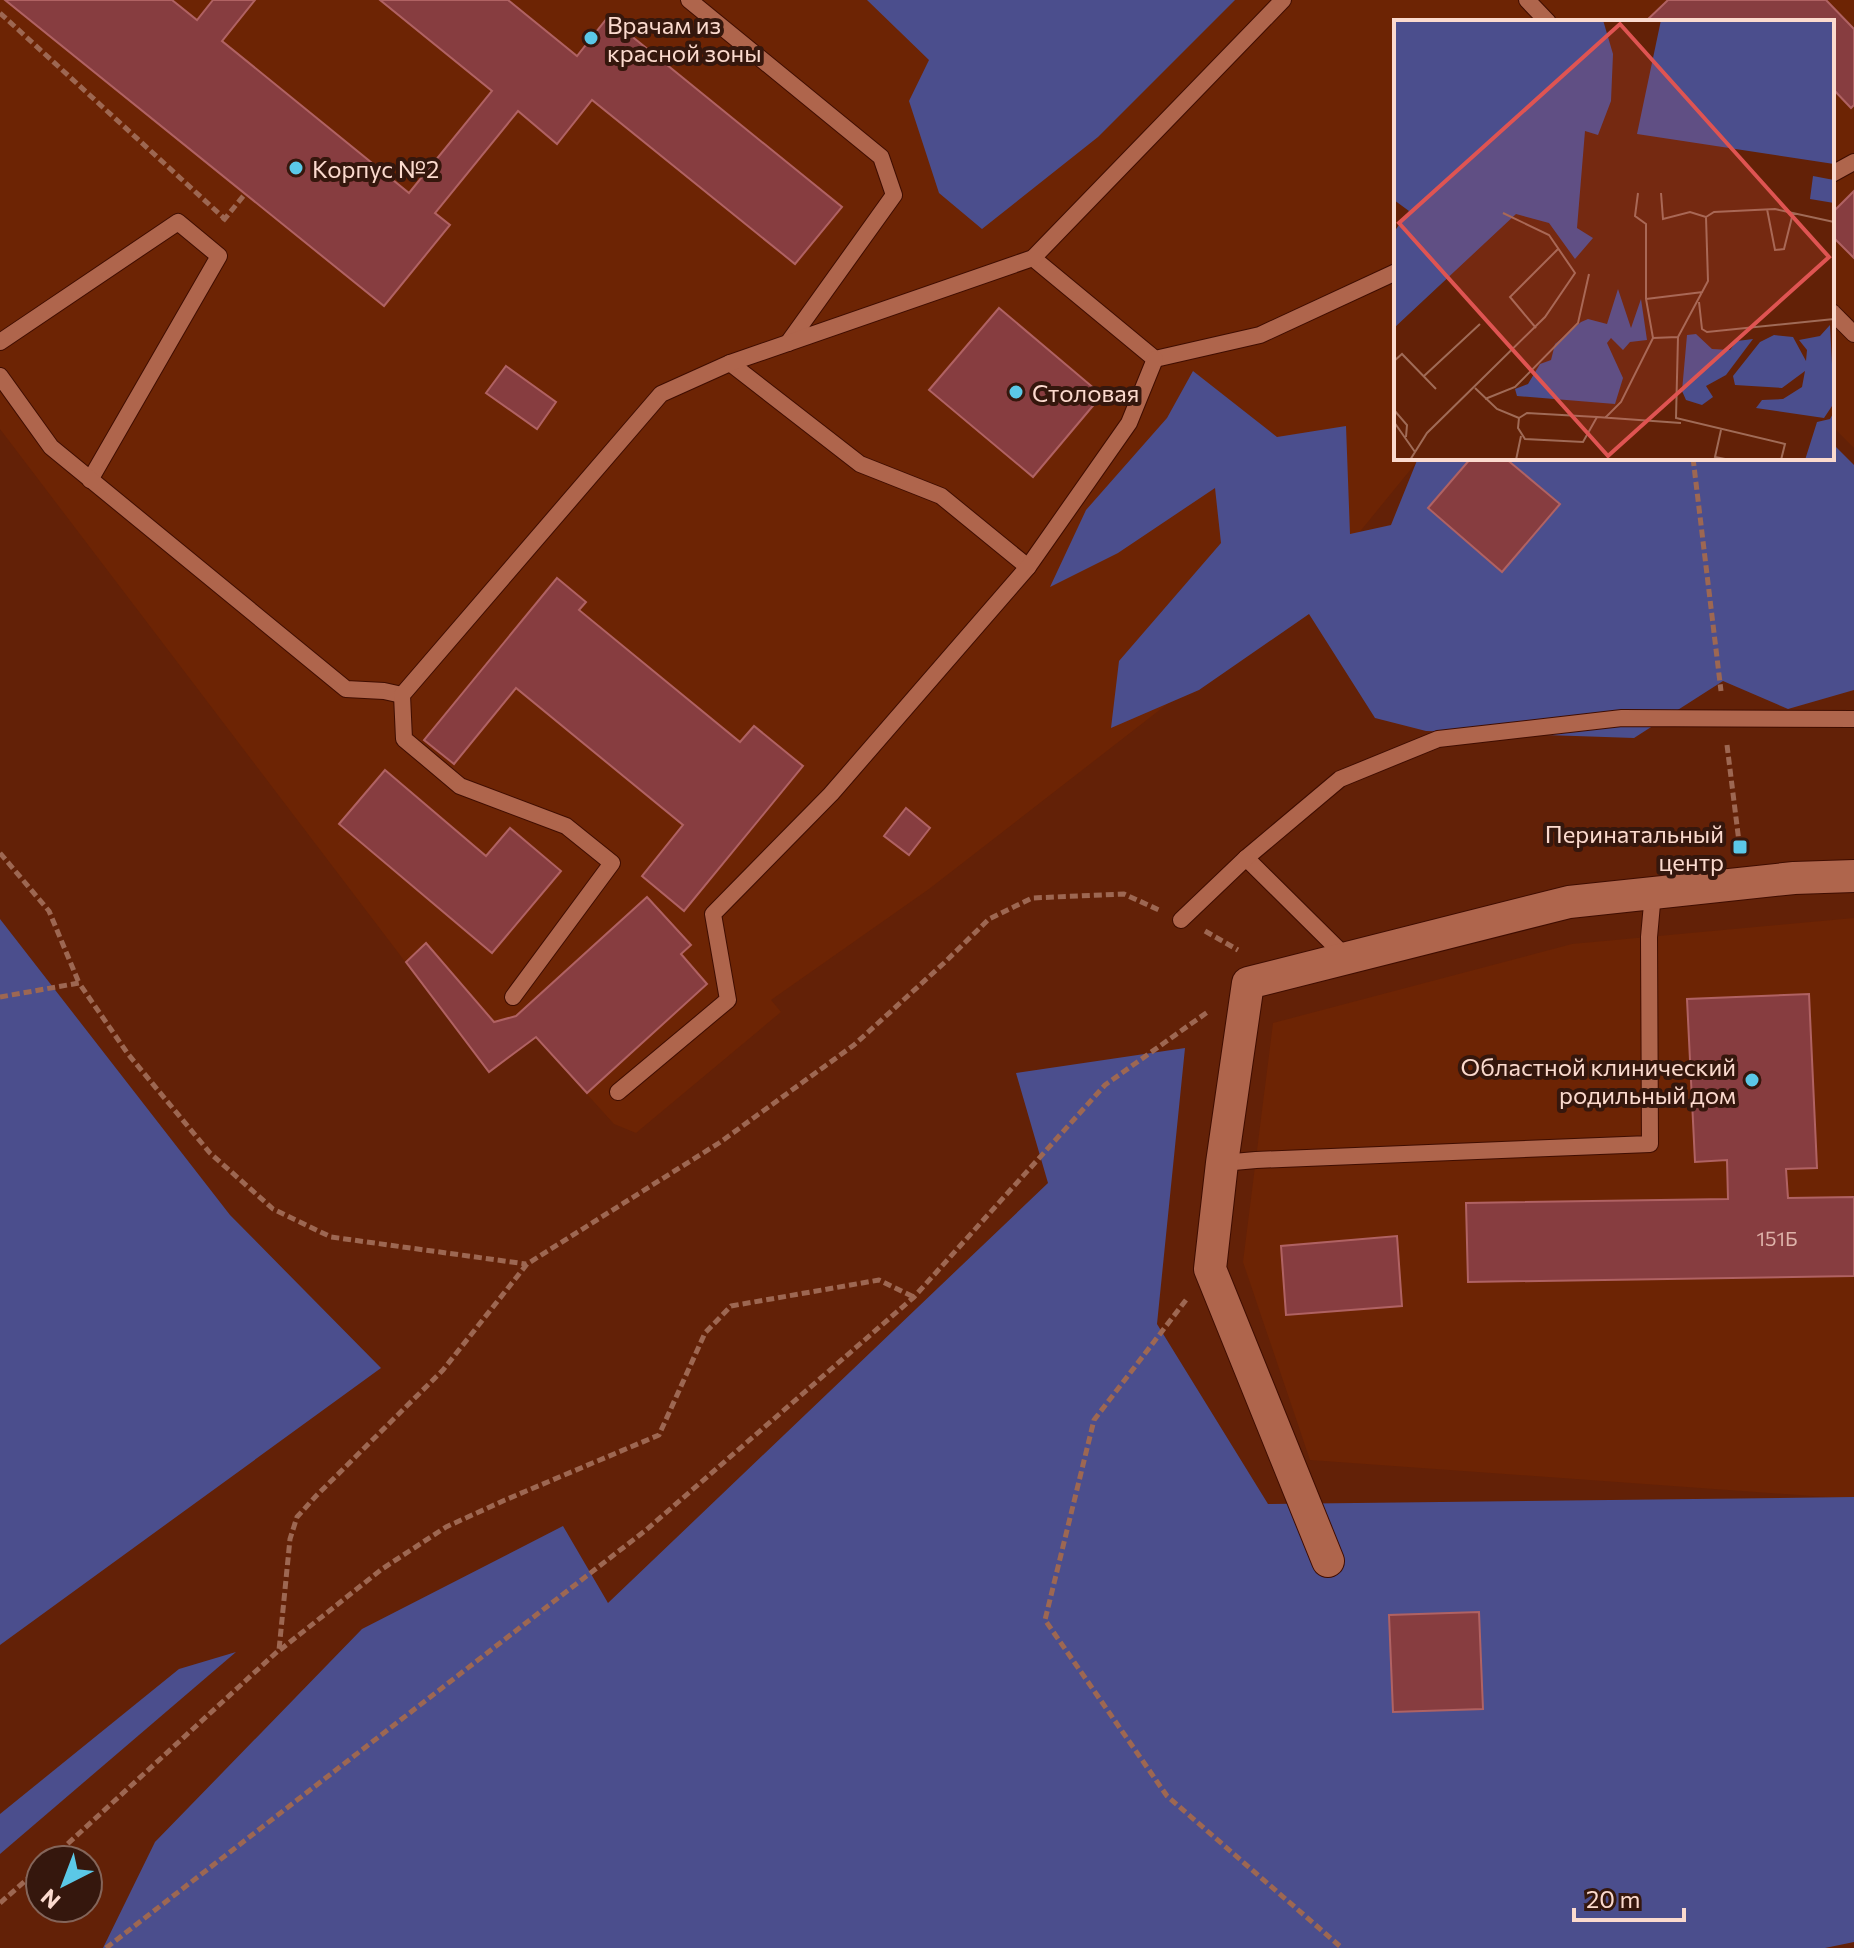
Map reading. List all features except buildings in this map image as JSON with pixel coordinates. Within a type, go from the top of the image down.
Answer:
[{"type":"street","points":[[1328,1561],[1210,1269],[1248,983],[1569,902],[1794,878],[1854,876]]},
{"type":"lane","points":[[689,0],[881,157],[894,195],[788,343]]},
{"type":"lane","points":[[513,997],[612,863],[566,826],[460,786],[404,739],[402,695],[661,394],[730,363],[1033,258],[1283,0]]},
{"type":"lane","points":[[1527,0],[1546,20]]},
{"type":"lane","points":[[1834,173],[1854,162]]},
{"type":"lane","points":[[0,342],[178,222],[219,256],[90,480]]},
{"type":"lane","points":[[1033,258],[1155,359]]},
{"type":"lane","points":[[1155,359],[1260,335],[1394,273]]},
{"type":"lane","points":[[1834,314],[1854,334]]},
{"type":"lane","points":[[618,1092],[728,1000],[713,914],[831,794],[1028,567],[1129,423],[1155,359]]},
{"type":"lane","points":[[730,363],[860,464],[941,496],[1028,567]]},
{"type":"lane","points":[[0,376],[51,447],[346,689],[402,695]]},
{"type":"lane","points":[[1181,920],[1246,858],[1340,779],[1438,739],[1622,718],[1854,719]]},
{"type":"lane","points":[[1246,858],[1348,958]]},
{"type":"lane","points":[[1222,1163],[1650,1144],[1649,937],[1653,893]]},
{"type":"path","points":[[0,13],[225,219]]},
{"type":"path","points":[[205,244],[245,194]]},
{"type":"path","points":[[1693,460],[1744,883]]},
{"type":"path","points":[[0,853],[49,911],[79,983],[128,1054],[210,1153],[273,1209],[331,1237],[527,1264]]},
{"type":"path","points":[[106,1948],[646,1530],[914,1297],[1105,1085],[1248,983],[1238,950],[1207,931],[1124,894],[1032,898],[989,919],[854,1045],[719,1143],[527,1264],[443,1370],[297,1517],[290,1539],[279,1650]]},
{"type":"path","points":[[0,997],[79,983]]},
{"type":"path","points":[[1210,1269],[1094,1420],[1045,1620],[1167,1796],[1342,1948]]},
{"type":"path","points":[[67,1844],[279,1650],[382,1569],[446,1527],[659,1435],[705,1333],[731,1306],[879,1280],[914,1297]]},
{"type":"path","points":[[0,1903],[24,1882]]},
{"type":"shaded area","points":[[0,0],[1854,0],[1854,448],[1834,428],[1834,20],[1394,20],[1394,460],[1418,460],[1309,594],[929,889],[771,1000],[781,1012],[636,1133],[614,1124],[536,1038],[489,1072],[0,429]]},
{"type":"shaded area","points":[[867,0],[1235,0],[1098,137],[982,229],[939,193],[909,101],[929,60]]},
{"type":"shaded area","points":[[1193,371],[1277,437],[1346,426],[1350,534],[1391,525],[1417,460],[1834,460],[1834,445],[1854,465],[1854,690],[1788,709],[1723,681],[1634,738],[1426,731],[1375,718],[1309,614],[1199,690],[1111,728],[1119,661],[1221,543],[1215,488],[1118,553],[1050,587],[1086,510],[1167,418]]},
{"type":"shaded area","points":[[1854,918],[1854,1499],[1310,1460],[1243,1262],[1273,1023],[1572,944]]},
{"type":"shaded area","points":[[0,919],[230,1215],[381,1368],[0,1645]]},
{"type":"shaded area","points":[[1185,1048],[1157,1324],[1268,1504],[1854,1497],[1854,1942],[1825,1948],[103,1948],[155,1842],[362,1629],[563,1526],[608,1603],[1048,1183],[1016,1073]]},
{"type":"shaded area","points":[[236,1652],[0,1854],[0,1814],[179,1669]]},
{"type":"place","name":"Врачам из красной зоны","points":[[591,38]]},
{"type":"place","name":"Корпус №2","points":[[296,168]]},
{"type":"place","name":"Столовая","points":[[1016,392]]},
{"type":"place","name":"Перинатальный центр","points":[[1740,847]]},
{"type":"place","name":"Областной клинический родильный дом","points":[[1752,1080]]}]
